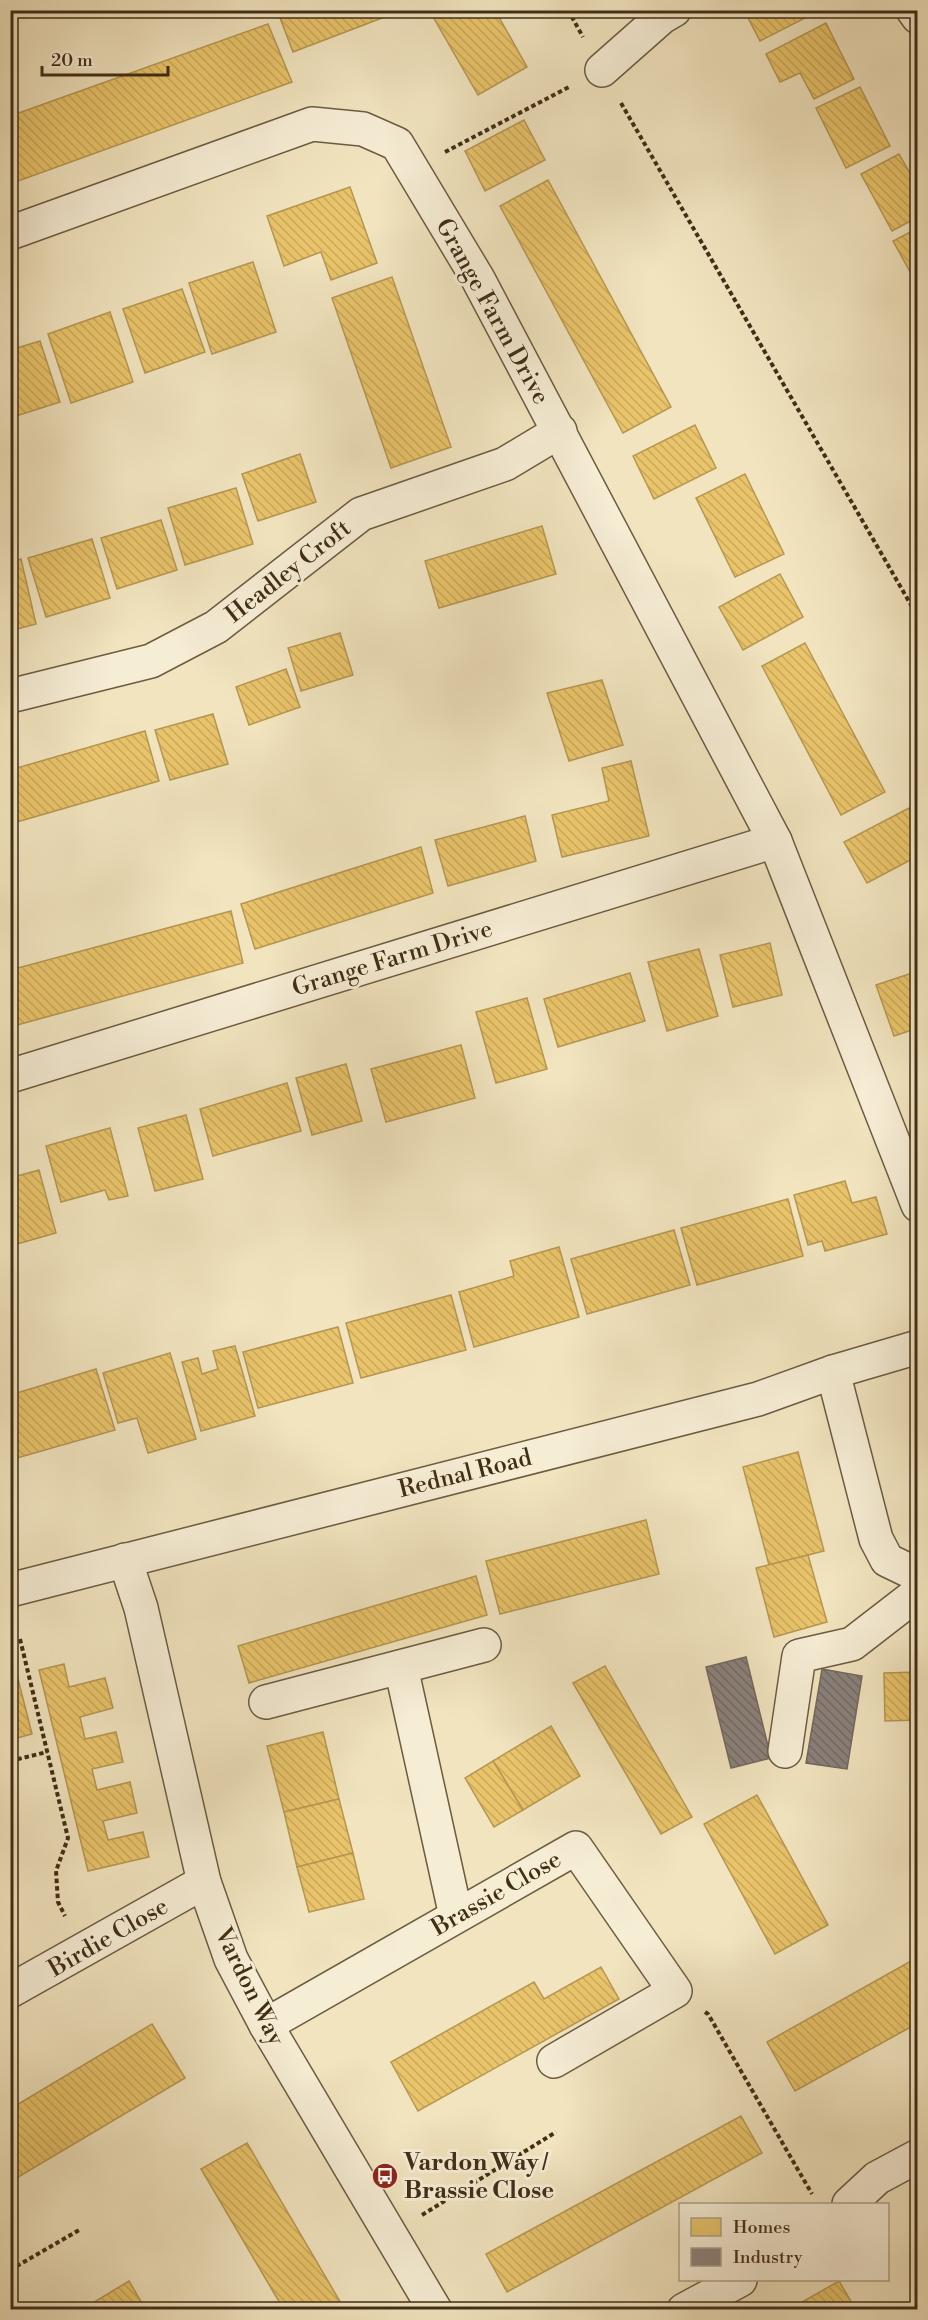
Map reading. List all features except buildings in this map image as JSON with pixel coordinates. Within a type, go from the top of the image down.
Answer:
[{"type":"street","points":[[602,70],[674,10]]},
{"type":"street","points":[[913,10],[918,17]]},
{"type":"street","name":"Grange Farm Drive","points":[[10,233],[312,124],[363,129],[397,144],[478,279],[775,841],[918,1205]]},
{"type":"street","name":"Headley Croft","points":[[10,696],[151,661],[216,627],[361,514],[506,464],[560,431]]},
{"type":"street","name":"Grange Farm Drive","points":[[10,1076],[775,841]]},
{"type":"street","name":"Rednal Road","points":[[10,1590],[758,1399],[833,1372],[918,1347]]},
{"type":"street","points":[[833,1372],[876,1539],[887,1560],[918,1575]]},
{"type":"street","name":"Vardon Way","points":[[125,1560],[141,1608],[204,1882],[231,1959],[266,2025],[435,2310]]},
{"type":"street","points":[[785,1751],[799,1656],[852,1644],[918,1593]]},
{"type":"street","points":[[266,1702],[484,1645]]},
{"type":"street","points":[[401,1667],[456,1916]]},
{"type":"street","name":"Brassie Close","points":[[266,2025],[576,1848],[675,1991]]},
{"type":"street","name":"Birdie Close","points":[[10,1991],[204,1882]]},
{"type":"street","points":[[554,2061],[675,1991]]},
{"type":"street","points":[[851,2203],[877,2178],[918,2156]]},
{"type":"street","points":[[684,2310],[738,2281]]},
{"type":"path","points":[[568,10],[918,617]]},
{"type":"path","points":[[412,169],[602,70]]},
{"type":"path","points":[[20,1638],[68,1838],[56,1870],[58,1902],[85,1950]]},
{"type":"path","points":[[10,1761],[47,1752]]},
{"type":"path","points":[[675,1991],[708,2014],[813,2195]]},
{"type":"path","points":[[391,2234],[556,2132]]},
{"type":"path","points":[[10,2270],[81,2229]]},
{"type":"place","name":"Vardon Way / Brassie Close","points":[[385,2176]]}]
